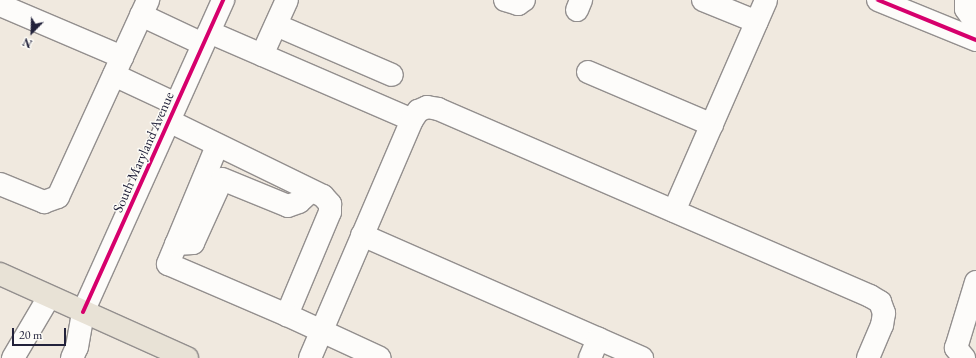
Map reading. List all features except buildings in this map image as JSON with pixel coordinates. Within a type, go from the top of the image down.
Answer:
[{"type":"main road","points":[[0,274],[83,312],[165,354],[187,358]]},
{"type":"street","name":"South Maryland Avenue","points":[[72,358],[77,347],[83,312],[223,0]]},
{"type":"street","points":[[262,55],[287,0]]},
{"type":"street","points":[[505,0],[518,4],[524,0]]},
{"type":"street","points":[[703,0],[757,22]]},
{"type":"street","points":[[674,211],[766,0]]},
{"type":"street","points":[[878,0],[972,23]]},
{"type":"street","points":[[0,5],[118,66],[173,113],[217,146],[323,196],[330,204],[330,212],[287,315]]},
{"type":"street","points":[[0,184],[44,202],[58,197],[144,8],[206,38],[262,55],[412,120]]},
{"type":"street","points":[[276,25],[392,75]]},
{"type":"street","points":[[588,72],[712,125]]},
{"type":"street","points":[[310,358],[412,120],[418,111],[428,107],[438,109],[870,296],[880,302],[884,313],[882,325],[868,358]]},
{"type":"street","points":[[217,146],[168,264],[287,315],[380,358]]},
{"type":"street","points":[[176,244],[194,243],[222,179],[288,206],[298,202],[311,190]]},
{"type":"street","points":[[362,235],[594,348],[642,358]]},
{"type":"street","points":[[964,358],[956,348],[976,282]]},
{"type":"street","points":[[9,353],[49,296]]},
{"type":"cycle path","points":[[83,312],[223,0]]},
{"type":"cycle path","points":[[878,0],[976,40]]}]
